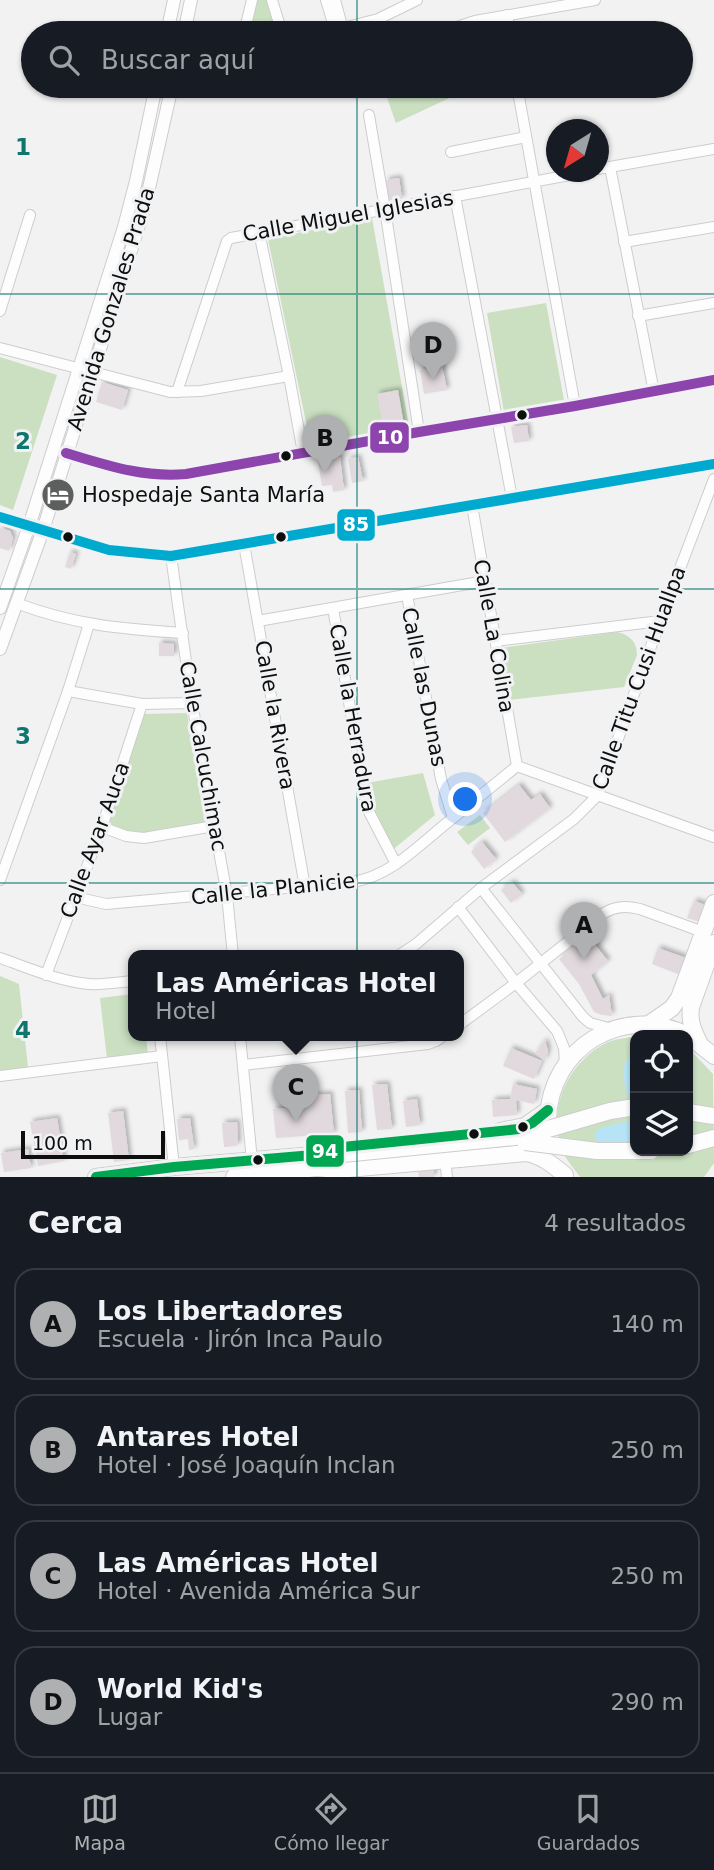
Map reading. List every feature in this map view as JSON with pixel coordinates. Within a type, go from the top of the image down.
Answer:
[{"type":"main road","points":[[693,1030],[691,1007],[708,980],[708,937],[714,903]]},
{"type":"main road","points":[[649,1024],[672,1008],[679,998],[708,937]]},
{"type":"main road","points":[[566,1176],[555,1156],[549,1136],[548,1110],[554,1086],[565,1064],[578,1049],[594,1037],[612,1029],[649,1024],[674,1030]]},
{"type":"main road","points":[[693,1040],[714,1056]]},
{"type":"main road","points":[[326,1165],[524,1136],[630,1108]]},
{"type":"main road","points":[[326,1165],[333,1148],[519,1129],[532,1123],[548,1110]]},
{"type":"main road","points":[[693,1113],[714,1116]]},
{"type":"main road","points":[[693,1144],[714,1138]]},
{"type":"main road","points":[[233,1177],[525,1142],[597,1151],[630,1151]]},
{"type":"main road","points":[[96,1177],[251,1161],[326,1165],[526,1153],[547,1160],[566,1176]]},
{"type":"street","points":[[170,21],[174,0]]},
{"type":"street","points":[[187,21],[191,0]]},
{"type":"street","points":[[247,21],[252,0]]},
{"type":"street","points":[[272,0],[278,21]]},
{"type":"street","points":[[326,0],[333,21]]},
{"type":"street","points":[[335,0],[336,21]]},
{"type":"street","points":[[372,21],[378,19],[392,6],[417,0]]},
{"type":"street","points":[[477,21],[594,0]]},
{"type":"street","points":[[507,15],[508,21]]},
{"type":"street","name":"Avenida Gonzales Prada","points":[[0,608],[29,526],[124,227],[153,98]]},
{"type":"street","name":"Avenida Gonzales Prada","points":[[0,649],[43,530],[145,206],[170,98]]},
{"type":"street","points":[[519,98],[575,407]]},
{"type":"street","points":[[369,115],[386,209],[419,432]]},
{"type":"street","points":[[451,152],[526,137]]},
{"type":"street","points":[[609,167],[714,149]]},
{"type":"street","points":[[141,156],[157,158]]},
{"type":"street","name":"Calle Miguel Iglesias","points":[[177,392],[227,241],[232,237],[546,179]]},
{"type":"street","points":[[608,182],[624,242],[654,392]]},
{"type":"street","points":[[455,196],[512,498]]},
{"type":"street","points":[[0,311],[30,215]]},
{"type":"street","points":[[624,242],[714,227]]},
{"type":"street","points":[[259,232],[303,453]]},
{"type":"street","points":[[638,316],[714,303]]},
{"type":"street","points":[[0,348],[163,391],[209,390],[289,376]]},
{"type":"street","points":[[66,453],[122,470],[177,475],[498,418],[575,407],[714,380]]},
{"type":"street","points":[[0,517],[109,550],[170,556],[714,464]]},
{"type":"street","name":"Calle Titu Cusi Huallpa","points":[[407,950],[481,888],[574,819],[598,794],[714,479]]},
{"type":"street","name":"Calle La Colina","points":[[472,505],[517,766]]},
{"type":"street","name":"Calle la Rivera","points":[[244,544],[305,887]]},
{"type":"street","name":"Calle Calcuchimac","points":[[170,556],[192,703],[227,895],[232,950]]},
{"type":"street","points":[[258,621],[485,581]]},
{"type":"street","name":"Calle las Dunas","points":[[407,596],[441,779],[453,818]]},
{"type":"street","points":[[16,603],[89,624],[183,633]]},
{"type":"street","name":"Calle la Herradura","points":[[333,608],[367,808],[396,864]]},
{"type":"street","points":[[495,641],[660,621]]},
{"type":"street","points":[[0,880],[68,691],[89,624]]},
{"type":"street","points":[[68,691],[142,704],[192,703]]},
{"type":"street","name":"Calle Ayar Auca","points":[[46,975],[102,827],[142,704]]},
{"type":"street","points":[[517,766],[714,837]]},
{"type":"street","name":"Calle la Planicie","points":[[75,897],[106,904],[362,881],[396,864],[517,766]]},
{"type":"street","points":[[102,827],[128,836],[147,838],[214,826]]},
{"type":"street","points":[[481,888],[583,1017],[590,1023],[612,1029]]},
{"type":"street","points":[[458,907],[557,1031],[564,1048],[565,1064]]},
{"type":"street","points":[[464,1021],[614,908],[640,909],[708,937]]},
{"type":"street","points":[[0,958],[46,975],[85,983],[128,982]]},
{"type":"street","points":[[160,1041],[174,1167]]},
{"type":"street","points":[[241,1041],[251,1161]]},
{"type":"street","points":[[243,1065],[436,1041]]},
{"type":"street","points":[[0,1076],[162,1056]]},
{"type":"street","points":[[446,1159],[447,1177]]},
{"type":"green space","points":[[254,0],[268,0],[274,21],[250,21]]},
{"type":"green space","points":[[387,98],[450,98],[396,123]]},
{"type":"green space","points":[[372,218],[410,432],[311,446],[268,239]]},
{"type":"green space","points":[[546,303],[564,400],[504,412],[487,313]]},
{"type":"green space","points":[[0,357],[57,375],[13,510],[0,505]]},
{"type":"green space","points":[[617,632],[632,640],[637,650],[624,687],[509,700],[500,648]]},
{"type":"green space","points":[[187,713],[205,823],[154,834],[116,831],[107,823],[144,714]]},
{"type":"green space","points":[[423,773],[435,815],[390,852],[361,784]]},
{"type":"green space","points":[[480,815],[490,828],[468,845],[457,832]]},
{"type":"green space","points":[[0,976],[19,984],[28,1067],[0,1072]]},
{"type":"green space","points":[[128,995],[128,1041],[147,1041],[148,1054],[107,1059],[100,998]]},
{"type":"green space","points":[[630,1037],[630,1156],[693,1156],[693,1053],[713,1074],[714,1163],[704,1177],[580,1177],[570,1163],[559,1138],[557,1121],[564,1089],[581,1062],[608,1042]]},
{"type":"water","points":[[630,1057],[630,1095],[627,1095],[624,1077],[626,1061]]},
{"type":"water","points":[[630,1120],[630,1144],[605,1144],[596,1140],[594,1135],[600,1128]]},
{"type":"building","points":[[399,178],[402,199],[388,200],[386,180]]},
{"type":"building","points":[[442,366],[447,390],[424,394],[420,370]]},
{"type":"building","points":[[102,382],[128,390],[122,410],[96,402]]},
{"type":"building","points":[[398,390],[404,425],[383,429],[377,394]]},
{"type":"building","points":[[527,425],[529,441],[514,443],[511,427]]},
{"type":"building","points":[[340,457],[344,490],[333,492],[332,485],[322,486],[318,461]]},
{"type":"building","points":[[358,457],[363,481],[352,483],[348,459]]},
{"type":"building","points":[[0,528],[10,531],[13,538],[9,551],[0,548]]},
{"type":"building","points":[[70,552],[76,554],[71,569],[65,567]]},
{"type":"building","points":[[159,643],[174,644],[174,656],[159,656]]},
{"type":"building","points":[[519,785],[531,800],[540,794],[550,808],[505,842],[483,813]]},
{"type":"building","points":[[482,842],[496,859],[484,869],[471,852]]},
{"type":"building","points":[[512,882],[522,894],[511,903],[501,890]]},
{"type":"building","points":[[694,901],[706,905],[700,922],[687,918]]},
{"type":"building","points":[[588,936],[608,961],[591,975],[603,999],[609,995],[612,1016],[594,1012],[579,984],[559,959]]},
{"type":"building","points":[[658,948],[686,958],[680,975],[652,964]]},
{"type":"building","points":[[545,1040],[548,1051],[545,1061],[535,1053]]},
{"type":"building","points":[[511,1048],[542,1061],[534,1079],[503,1066]]},
{"type":"building","points":[[387,1084],[392,1129],[377,1130],[372,1085]]},
{"type":"building","points":[[513,1084],[537,1089],[534,1104],[516,1100],[517,1115],[493,1117],[492,1100],[510,1099]]},
{"type":"building","points":[[359,1090],[362,1132],[348,1133],[345,1091]]},
{"type":"building","points":[[330,1094],[334,1134],[276,1138],[273,1109],[288,1108],[287,1099],[301,1098],[302,1104],[314,1103],[313,1095]]},
{"type":"building","points":[[417,1099],[420,1125],[406,1127],[403,1101]]},
{"type":"building","points":[[123,1111],[129,1160],[114,1162],[108,1113]]},
{"type":"building","points":[[57,1118],[64,1161],[38,1166],[30,1122]]},
{"type":"building","points":[[190,1118],[194,1149],[189,1150],[188,1139],[179,1140],[177,1119]]},
{"type":"building","points":[[237,1122],[238,1143],[236,1146],[224,1147],[222,1123]]},
{"type":"building","points":[[28,1149],[31,1168],[4,1172],[1,1153]]},
{"type":"building","points":[[434,1169],[434,1177],[419,1177],[418,1171]]},
{"type":"transit line","name":"10","points":[[66,453],[140,472],[186,474],[714,380]]},
{"type":"transit line","name":"85","points":[[0,517],[109,550],[171,556],[714,464]]},
{"type":"transit line","name":"94","points":[[96,1177],[313,1155],[333,1148],[519,1129],[532,1123],[548,1110]]},
{"type":"place","name":"World Kid's","points":[[433,380]]},
{"type":"place","name":"Antares Hotel","points":[[325,473]]},
{"type":"place","name":"Hospedaje Santa María","points":[[58,495]]},
{"type":"place","name":"Los Libertadores","points":[[584,960]]},
{"type":"place","name":"Las Américas Hotel","points":[[296,1122]]}]
